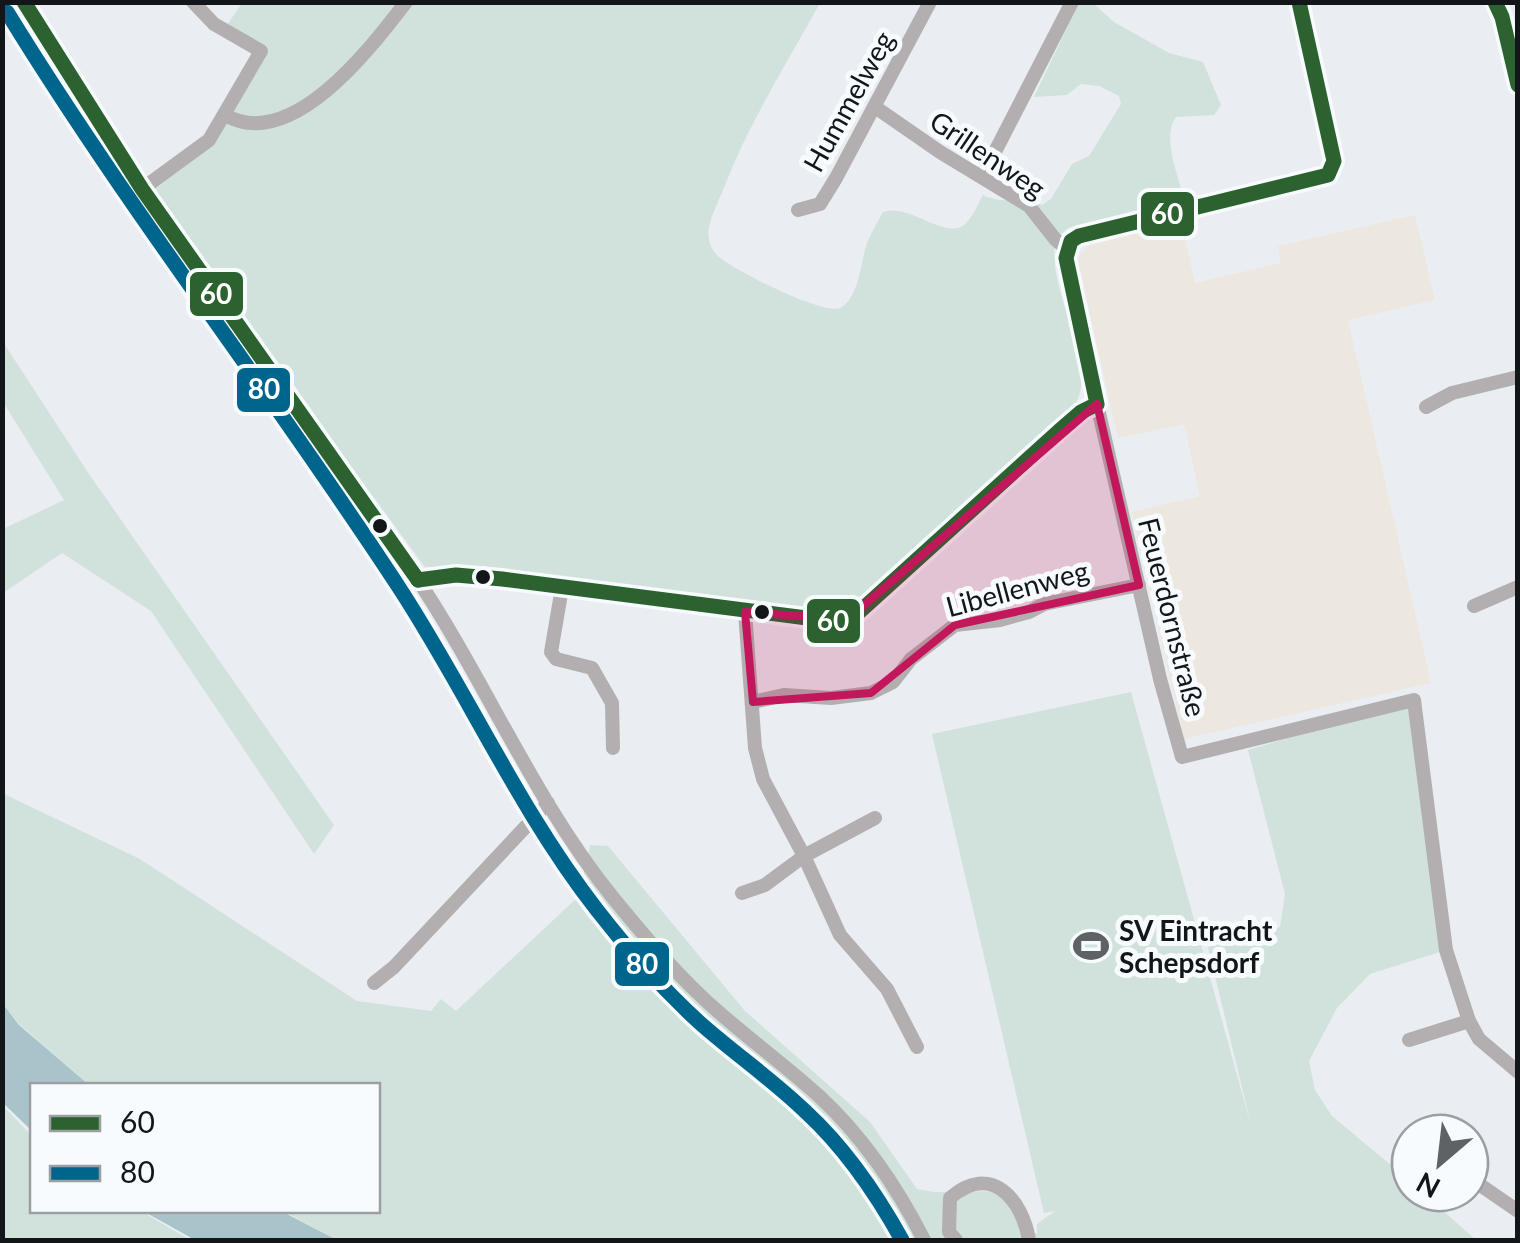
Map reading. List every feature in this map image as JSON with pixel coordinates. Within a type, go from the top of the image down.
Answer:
[{"type":"street","points":[[24,2],[142,189],[418,580],[548,803],[613,898],[700,996],[820,1097],[845,1124],[874,1159],[922,1238],[952,1236],[948,1210],[953,1195],[993,1185],[1015,1198],[1029,1240]]},
{"type":"street","points":[[142,189],[208,140],[262,50],[214,24],[193,2]]},
{"type":"street","points":[[225,116],[242,125],[265,125],[294,113],[349,70],[406,2]]},
{"type":"street","name":"Hummelweg","points":[[798,210],[820,204],[930,2]]},
{"type":"street","points":[[982,177],[1072,2]]},
{"type":"street","points":[[1067,249],[1079,236],[1328,175],[1334,160],[1298,2]]},
{"type":"street","points":[[1495,2],[1513,48],[1518,87]]},
{"type":"street","name":"Grillenweg","points":[[875,107],[1029,206],[1055,240],[1067,249]]},
{"type":"street","name":"Feuerdornstraße","points":[[1067,249],[1069,275],[1138,585],[1182,757],[1414,700],[1446,950],[1479,1040],[1518,1072]]},
{"type":"street","points":[[1426,407],[1452,394],[1518,378]]},
{"type":"street","points":[[418,580],[456,575],[838,622],[848,619],[1070,422],[1098,404]]},
{"type":"street","name":"Libellenweg","points":[[753,702],[784,696],[831,698],[871,693],[893,682],[911,659],[955,624],[1000,620],[1044,604],[1138,585]]},
{"type":"street","points":[[1474,606],[1518,587]]},
{"type":"street","points":[[562,588],[552,652],[556,659],[592,668],[612,703],[613,748]]},
{"type":"street","points":[[745,612],[758,765],[771,798],[804,856],[840,935],[887,989],[917,1047]]},
{"type":"street","points":[[374,983],[394,967],[548,803]]},
{"type":"street","points":[[742,893],[765,885],[804,856],[875,818]]},
{"type":"street","points":[[1409,1040],[1469,1021]]},
{"type":"street","points":[[1490,1192],[1518,1211]]},
{"type":"highlighted area","points":[[1097,404],[1139,585],[955,625],[871,693],[753,702],[745,612],[848,619]]},
{"type":"shaded area","points":[[242,3],[820,3],[746,138],[714,211],[708,235],[711,246],[725,262],[778,290],[831,309],[840,308],[851,297],[866,246],[883,212],[905,212],[939,226],[959,228],[969,220],[983,195],[1042,205],[1051,199],[1072,164],[1089,156],[1121,104],[1119,96],[1099,86],[1081,84],[1067,95],[1034,97],[1079,3],[1093,3],[1114,22],[1169,53],[1203,62],[1221,105],[1214,115],[1176,117],[1172,125],[1171,146],[1184,199],[1068,228],[1057,238],[1057,276],[1080,364],[1077,401],[856,605],[831,612],[488,568],[425,567],[147,190],[201,140],[259,45],[227,25]]},
{"type":"shaded area","points":[[1415,215],[1435,300],[1348,320],[1431,683],[1184,739],[1132,512],[1200,496],[1184,424],[1118,438],[1078,261],[1081,252],[1093,243],[1181,223],[1195,283],[1281,263],[1278,246]]},
{"type":"shaded area","points":[[3,342],[89,474],[334,825],[314,854],[151,611],[62,553],[3,593],[3,529],[64,500],[3,402]]},
{"type":"shaded area","points":[[1131,692],[1252,1129],[1208,947],[1280,927],[1285,894],[1248,750],[1414,701],[1446,950],[1370,974],[1337,1008],[1309,1061],[1315,1090],[1332,1116],[1390,1164],[1390,1213],[1446,1213],[1476,1240],[337,1240],[287,1213],[380,1213],[380,1083],[87,1083],[19,1024],[3,1004],[2,793],[140,859],[357,1001],[431,1011],[441,999],[456,1011],[579,896],[590,845],[608,846],[745,1011],[870,1122],[917,1189],[1003,1191],[1029,1235],[1037,1233],[1037,1224],[1055,1211],[1044,1213],[932,734]]},
{"type":"shaded area","points":[[2,1105],[30,1134],[30,1213],[144,1213],[190,1240],[3,1240]]},
{"type":"water","points":[[3,1004],[19,1025],[87,1083],[30,1083],[30,1129],[3,1103]]},
{"type":"water","points":[[147,1213],[285,1213],[337,1240],[195,1240]]},
{"type":"transit line","name":"60","points":[[24,2],[142,189],[418,580]]},
{"type":"transit line","name":"60","points":[[418,580],[456,575],[502,579],[838,622],[857,614],[1059,431],[1097,404],[1066,258],[1071,241],[1328,175],[1334,161],[1299,2]]},
{"type":"transit line","name":"60","points":[[1495,2],[1518,85]]},
{"type":"transit line","name":"80","points":[[7,12],[102,159],[400,589],[569,872],[621,940],[673,997],[793,1100],[834,1141],[870,1188],[902,1240]]},
{"type":"place","name":"SV Eintracht Schepsdorf","points":[[1091,946]]}]
